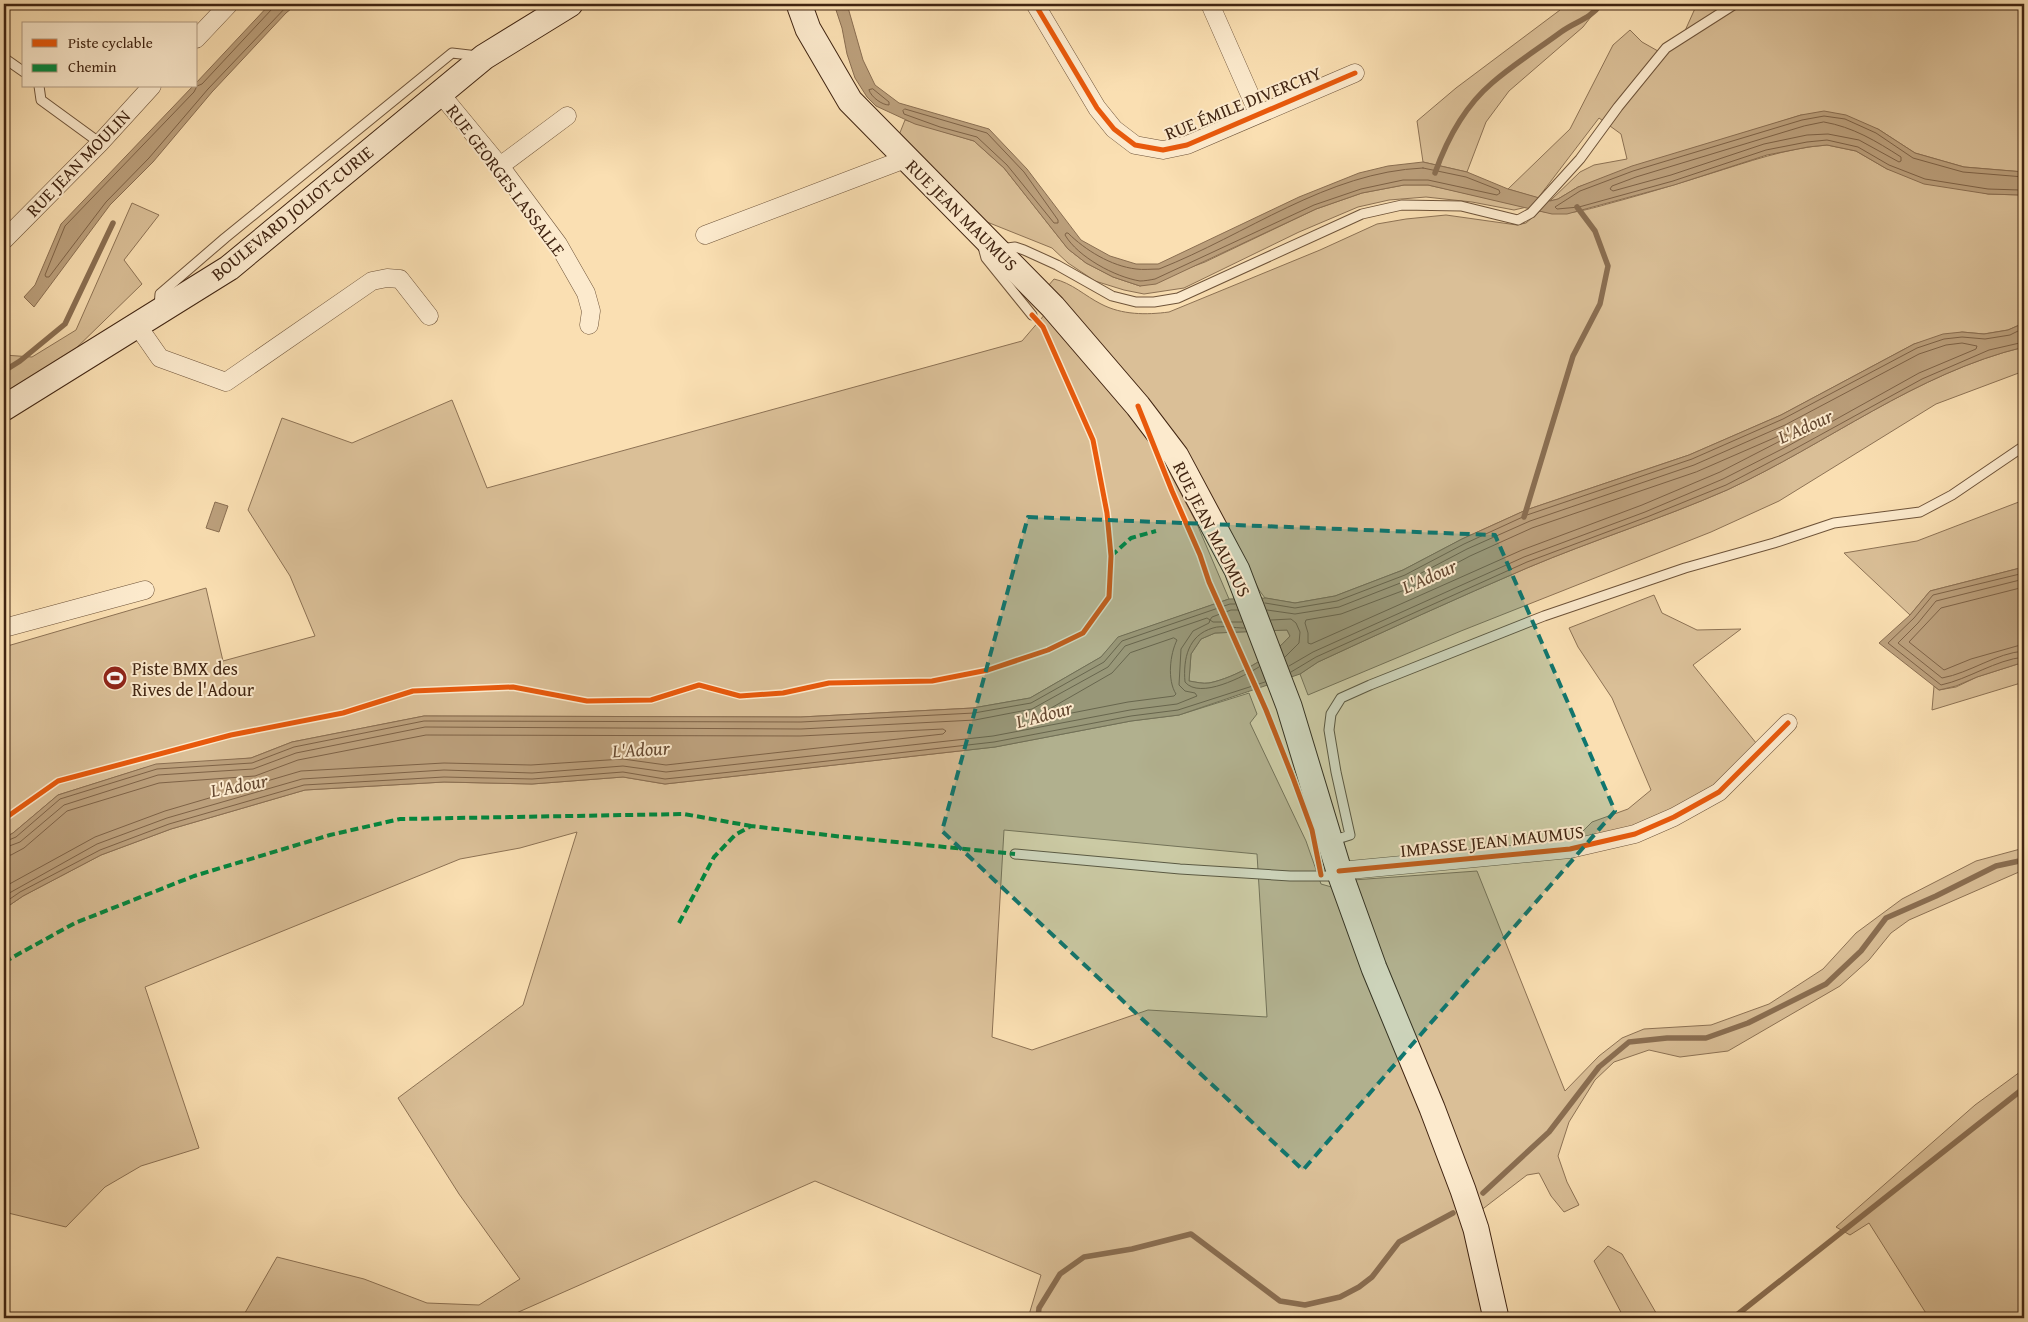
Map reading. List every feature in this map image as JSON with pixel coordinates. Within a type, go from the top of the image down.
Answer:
[{"type":"main road","name":"BOULEVARD JOLIOT-CURIE","points":[[4,408],[228,268],[439,92],[484,57],[570,4]]},
{"type":"main road","points":[[783,4],[808,29]]},
{"type":"main road","points":[[799,4],[808,29]]},
{"type":"main road","name":"RUE JEAN MAUMUS","points":[[808,29],[850,101],[905,159],[998,249],[1053,307],[1149,420],[1176,456],[1237,570],[1289,706],[1340,873],[1374,968],[1432,1108],[1463,1190],[1476,1229],[1496,1318]]},
{"type":"street","points":[[198,37],[229,4]]},
{"type":"street","name":"RUE ÉMILE DIVERCHY","points":[[1035,4],[1097,108],[1114,129],[1135,145],[1162,150],[1187,145],[1355,72]]},
{"type":"street","points":[[1210,4],[1258,113]]},
{"type":"street","name":"RUE JEAN MOULIN","points":[[4,240],[100,143],[150,88]]},
{"type":"street","name":"RUE GEORGES LASSALLE","points":[[439,92],[500,166],[558,244],[586,293],[590,311],[589,325]]},
{"type":"street","points":[[500,166],[567,116]]},
{"type":"street","points":[[705,235],[905,159]]},
{"type":"street","points":[[136,325],[160,358],[226,382],[372,281],[387,278],[400,279],[429,316]]},
{"type":"street","points":[[4,628],[145,590]]},
{"type":"street","name":"IMPASSE JEAN MAUMUS","points":[[1340,873],[1570,849],[1635,834],[1674,817],[1719,792],[1788,723]]},
{"type":"lane","points":[[998,249],[1015,247],[1024,250],[1057,265],[1112,296],[1136,302],[1154,302],[1178,298],[1362,214],[1402,205],[1461,206],[1518,220],[1531,213],[1580,159],[1618,107],[1666,48],[1734,4]]},
{"type":"lane","points":[[158,312],[160,294],[225,238],[452,53],[484,57]]},
{"type":"lane","points":[[4,58],[22,71]]},
{"type":"lane","points":[[39,88],[41,100],[100,143]]},
{"type":"lane","points":[[979,232],[986,258],[1032,315]]},
{"type":"lane","points":[[1330,841],[1350,835],[1329,730],[1331,714],[1341,698],[1544,616],[1685,568],[1834,523],[1920,512],[1952,495],[2024,446]]},
{"type":"lane","points":[[1015,854],[1180,869],[1290,876],[1340,873]]},
{"type":"highlighted area","points":[[1028,517],[1495,535],[1615,811],[1303,1170],[942,831]]},
{"type":"shaded area","points":[[1563,4],[1601,4],[1583,27],[1509,91],[1486,122],[1467,172],[1423,162],[1417,121],[1456,88],[1560,10]]},
{"type":"shaded area","points":[[1697,4],[2024,4],[2024,172],[1964,167],[1915,153],[1878,129],[1801,115],[1578,187],[1558,199],[1550,201],[1580,172],[1594,165],[1627,159],[1621,134],[1599,118],[1538,198],[1508,189],[1570,129],[1613,45],[1630,30],[1642,42],[1665,55],[1684,33]]},
{"type":"shaded area","points":[[905,120],[974,141],[1004,168],[1068,249],[1086,263],[1113,277],[1140,286],[1205,262],[1316,209],[1362,193],[1404,185],[1428,185],[1527,207],[1514,210],[1472,202],[1426,197],[1389,200],[1358,207],[1299,232],[1184,288],[1144,294],[1095,281],[1068,263],[1052,248],[977,218],[899,135]]},
{"type":"shaded area","points":[[1827,145],[1856,151],[1887,169],[1988,194],[2021,195],[2020,203],[2024,204],[2024,323],[2008,330],[1984,334],[1962,332],[1914,344],[1781,415],[1689,455],[1526,510],[1462,539],[1403,570],[1335,596],[1295,603],[1265,598],[1180,440],[1109,353],[1048,286],[1054,279],[1061,281],[1109,308],[1126,312],[1152,314],[1169,312],[1320,250],[1377,224],[1446,215],[1517,225],[1526,223],[1540,211],[1560,213],[1591,208],[1655,191],[1767,156]]},
{"type":"shaded area","points":[[132,203],[159,215],[124,260],[142,284],[67,357],[4,397],[4,355],[32,357],[76,330]]},
{"type":"shaded area","points":[[1046,313],[1118,399],[1159,452],[1197,524],[1229,599],[1119,637],[1101,657],[1030,698],[973,708],[801,717],[424,716],[292,742],[251,758],[144,768],[58,795],[13,833],[4,838],[4,647],[206,588],[223,661],[315,636],[290,576],[248,510],[282,418],[352,443],[452,400],[487,488],[1022,341]]},
{"type":"shaded area","points":[[2024,347],[2024,371],[1936,404],[1779,501],[1711,532],[1461,631],[1308,695],[1300,674],[1318,662],[1527,568],[1727,490],[1764,472],[1872,411],[1946,374],[1984,359]]},
{"type":"shaded area","points":[[2024,500],[2024,567],[1930,591],[1910,615],[1844,553],[1917,541]]},
{"type":"shaded area","points":[[1654,595],[1662,613],[1697,630],[1741,629],[1693,665],[1765,754],[1743,781],[1674,825],[1582,853],[1580,834],[1592,822],[1628,809],[1651,790],[1612,698],[1578,647],[1569,628]]},
{"type":"shaded area","points":[[1287,630],[1290,636],[1283,644],[1242,671],[1209,683],[1189,681],[1191,654],[1201,639],[1215,633]]},
{"type":"shaded area","points":[[2024,662],[2024,682],[1932,710],[1934,686],[1939,690],[1956,687],[1977,677]]},
{"type":"shaded area","points":[[1249,693],[1257,714],[1250,723],[1306,841],[1321,884],[1335,888],[1457,1196],[1485,1318],[1028,1318],[1041,1275],[815,1181],[505,1318],[242,1318],[277,1257],[364,1279],[427,1303],[479,1305],[520,1279],[459,1194],[398,1098],[523,1005],[577,832],[520,848],[460,859],[145,987],[199,1148],[141,1166],[105,1187],[66,1227],[4,1212],[4,909],[23,896],[101,855],[171,829],[305,790],[444,782],[532,784],[623,777],[665,784],[995,747],[1131,721],[1179,715]],"holes":[[[1004,830],[1257,854],[1267,1017],[1148,1010],[1032,1050],[992,1037]]]},
{"type":"shaded area","points":[[2024,848],[2024,871],[1909,920],[1891,933],[1869,960],[1840,986],[1728,1051],[1680,1057],[1649,1050],[1614,1062],[1595,1080],[1569,1122],[1558,1156],[1567,1182],[1579,1205],[1564,1212],[1551,1196],[1539,1173],[1527,1175],[1480,1211],[1353,880],[1477,871],[1565,1091],[1599,1056],[1622,1038],[1644,1029],[1711,1025],[1769,1004],[1823,969],[1856,933],[1902,899],[1976,861]]},
{"type":"shaded area","points":[[2024,1069],[2024,1318],[1929,1318],[1869,1223],[1850,1235],[1836,1227],[1975,1105]]},
{"type":"shaded area","points":[[1608,1246],[1622,1254],[1659,1318],[1624,1318],[1594,1261]]},
{"type":"water","points":[[270,4],[297,4],[286,13],[212,92],[153,162],[110,205],[34,307],[24,297],[35,285],[61,224],[191,88],[198,88],[198,81]]},
{"type":"water","points":[[834,4],[847,4],[863,60],[875,85],[899,103],[989,129],[1027,169],[1081,240],[1110,256],[1136,264],[1158,264],[1299,197],[1359,173],[1388,166],[1423,162],[1467,172],[1508,189],[1550,201],[1558,199],[1578,187],[1632,166],[1801,115],[1824,111],[1846,115],[1878,129],[1915,153],[1964,167],[2024,172],[2024,204],[2020,203],[2021,195],[1988,194],[1924,184],[1887,169],[1856,151],[1827,145],[1767,155],[1674,185],[1567,214],[1552,214],[1428,185],[1404,185],[1362,193],[1316,209],[1156,284],[1140,286],[1113,277],[1086,263],[1068,249],[1004,168],[974,141],[915,124],[876,106],[867,97],[855,78]]},
{"type":"water","name":"L'Adour","points":[[2024,323],[2024,347],[1984,359],[1946,374],[1872,411],[1764,472],[1727,490],[1527,568],[1318,662],[1300,674],[1179,715],[1131,721],[995,747],[665,784],[623,777],[532,784],[444,782],[305,790],[171,829],[101,855],[23,896],[4,909],[4,838],[13,833],[58,795],[156,764],[251,758],[292,742],[424,716],[801,717],[973,708],[1030,698],[1101,657],[1118,637],[1229,599],[1266,598],[1295,603],[1335,596],[1403,570],[1462,539],[1526,510],[1689,455],[1781,415],[1914,344],[1943,334],[1962,332],[1984,334],[2008,330]],"holes":[[[1287,630],[1290,636],[1274,651],[1242,671],[1209,683],[1189,681],[1191,654],[1201,639],[1215,633]]]},
{"type":"water","points":[[215,502],[228,506],[219,532],[206,528]]},
{"type":"water","points":[[2024,567],[2024,662],[1956,686],[1939,690],[1879,643],[1910,615],[1930,591]]},
{"type":"waterway","points":[[1435,173],[1451,136],[1465,113],[1482,92],[1517,63],[1567,28],[1587,17],[1601,4]]},
{"type":"waterway","points":[[1524,517],[1573,356],[1600,304],[1608,266],[1595,231],[1577,207]]},
{"type":"waterway","points":[[4,371],[20,361],[65,324],[113,223]]},
{"type":"waterway","points":[[1483,1193],[1549,1132],[1599,1067],[1629,1042],[1667,1038],[1706,1038],[1748,1023],[1826,984],[1861,951],[1886,918],[1996,866],[2024,860]]},
{"type":"waterway","points":[[1733,1318],[2024,1088]]},
{"type":"waterway","points":[[1038,1318],[1039,1308],[1060,1274],[1084,1257],[1132,1249],[1191,1234],[1280,1301],[1305,1305],[1340,1297],[1359,1287],[1372,1277],[1399,1242],[1453,1213]]},
{"type":"marked path","points":[[1111,556],[1131,538],[1156,531]]},
{"type":"marked path","points":[[4,962],[75,923],[194,876],[330,835],[400,819],[684,814],[751,826]]},
{"type":"marked path","points":[[679,923],[714,857],[735,835],[751,826],[1015,854]]},
{"type":"cycle path","points":[[1035,4],[1097,108],[1114,129],[1135,145],[1163,150],[1187,145],[1355,73]]},
{"type":"cycle path","points":[[4,819],[58,781],[231,735],[343,713],[413,691],[513,687],[587,701],[651,700],[699,685],[740,696],[783,693],[829,683],[932,681],[988,670],[1048,650],[1083,633],[1109,597],[1111,556],[1107,513],[1093,440],[1043,327],[1032,315]]},
{"type":"cycle path","points":[[1138,406],[1200,555],[1209,582],[1266,710],[1293,778],[1312,830],[1321,875]]},
{"type":"cycle path","points":[[1339,871],[1570,849],[1635,834],[1674,817],[1719,792],[1788,723]]},
{"type":"place","name":"Piste BMX des Rives de l'Adour","points":[[115,678]]}]
